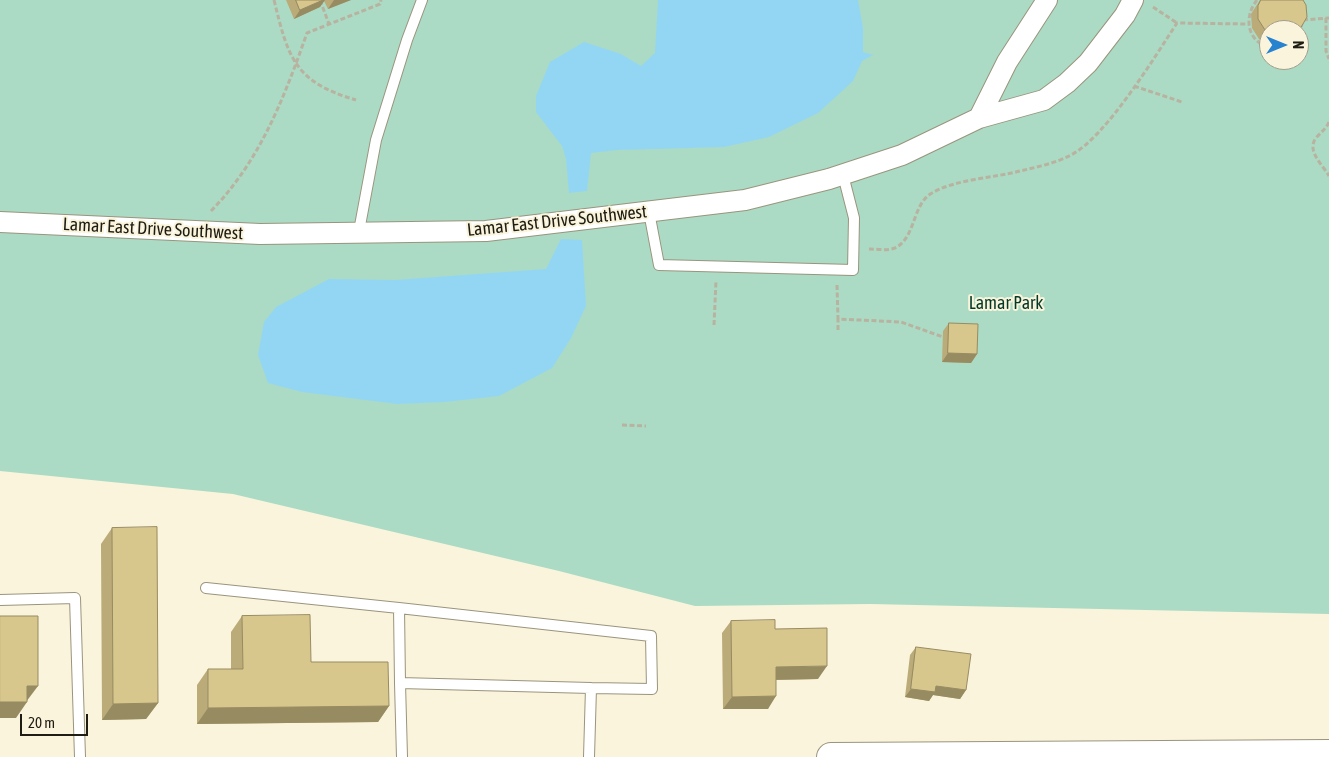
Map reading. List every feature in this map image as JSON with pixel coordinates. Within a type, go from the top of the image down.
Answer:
[{"type":"main road","points":[[831,757],[1314,755]]},
{"type":"street","points":[[979,118],[1007,62],[1047,0]]},
{"type":"street","name":"Lamar East Drive Southwest","points":[[0,222],[260,234],[359,231],[486,231],[745,200],[843,175],[902,155],[979,118],[1044,100],[1067,83],[1088,62],[1136,6]]},
{"type":"lane","points":[[359,231],[376,140],[407,40],[422,0]]},
{"type":"lane","points":[[650,212],[659,265],[853,270],[854,218],[843,175]]},
{"type":"lane","points":[[206,588],[651,636],[652,689],[400,683]]},
{"type":"lane","points":[[0,600],[75,598],[80,757]]},
{"type":"lane","points":[[399,608],[402,757]]},
{"type":"lane","points":[[589,757],[591,688]]},
{"type":"path","points":[[274,0],[288,52],[296,66],[319,84],[356,100]]},
{"type":"path","points":[[320,0],[330,24]]},
{"type":"path","points":[[192,231],[222,200],[245,170],[274,120],[296,66],[306,33],[380,4],[381,0]]},
{"type":"path","points":[[1257,0],[1252,7],[1248,24],[1256,40],[1259,42]]},
{"type":"path","points":[[1136,6],[1177,23],[1248,24]]},
{"type":"path","points":[[1301,11],[1303,20],[1328,18],[1326,51],[1329,59]]},
{"type":"path","points":[[853,249],[889,250],[896,248],[908,233],[918,208],[932,193],[943,188],[1041,166],[1071,155],[1094,138],[1134,86],[1177,23]]},
{"type":"path","points":[[1134,86],[1182,102]]},
{"type":"path","points":[[1329,122],[1315,139],[1313,146],[1314,154],[1329,176]]},
{"type":"path","points":[[714,325],[716,266]]},
{"type":"path","points":[[836,269],[838,330]]},
{"type":"path","points":[[838,319],[901,322],[943,337]]},
{"type":"path","points":[[622,425],[646,426]]},
{"type":"green space","name":"Lamar Park","points":[[0,0],[1329,0],[1329,614],[870,604],[695,606],[559,571],[233,494],[0,471]]},
{"type":"water","points":[[658,0],[858,0],[863,28],[863,52],[873,55],[862,61],[853,81],[818,113],[769,137],[724,147],[617,150],[591,153],[587,191],[569,193],[566,159],[562,146],[536,112],[536,96],[550,62],[584,42],[621,54],[641,66],[655,53]]},
{"type":"water","points":[[561,239],[582,240],[586,306],[571,338],[552,368],[499,396],[445,402],[397,404],[302,392],[268,383],[258,355],[264,322],[276,307],[329,279],[395,280],[546,269]]},
{"type":"building","points":[[296,0],[323,0],[300,10]]},
{"type":"building","points":[[1261,0],[1303,0],[1306,5],[1307,17],[1305,20],[1259,21],[1258,6]]},
{"type":"building","points":[[949,323],[978,324],[977,354],[948,353]]},
{"type":"building","points":[[157,527],[158,703],[113,704],[112,528]]},
{"type":"building","points":[[310,615],[311,662],[388,662],[389,706],[208,708],[208,669],[243,669],[242,616]]},
{"type":"building","points":[[0,616],[38,616],[38,686],[27,686],[27,702],[0,702]]},
{"type":"building","points":[[775,620],[775,629],[827,628],[827,666],[776,667],[776,696],[732,697],[731,621]]},
{"type":"building","points":[[916,647],[971,654],[966,690],[936,686],[935,692],[911,689]]}]
